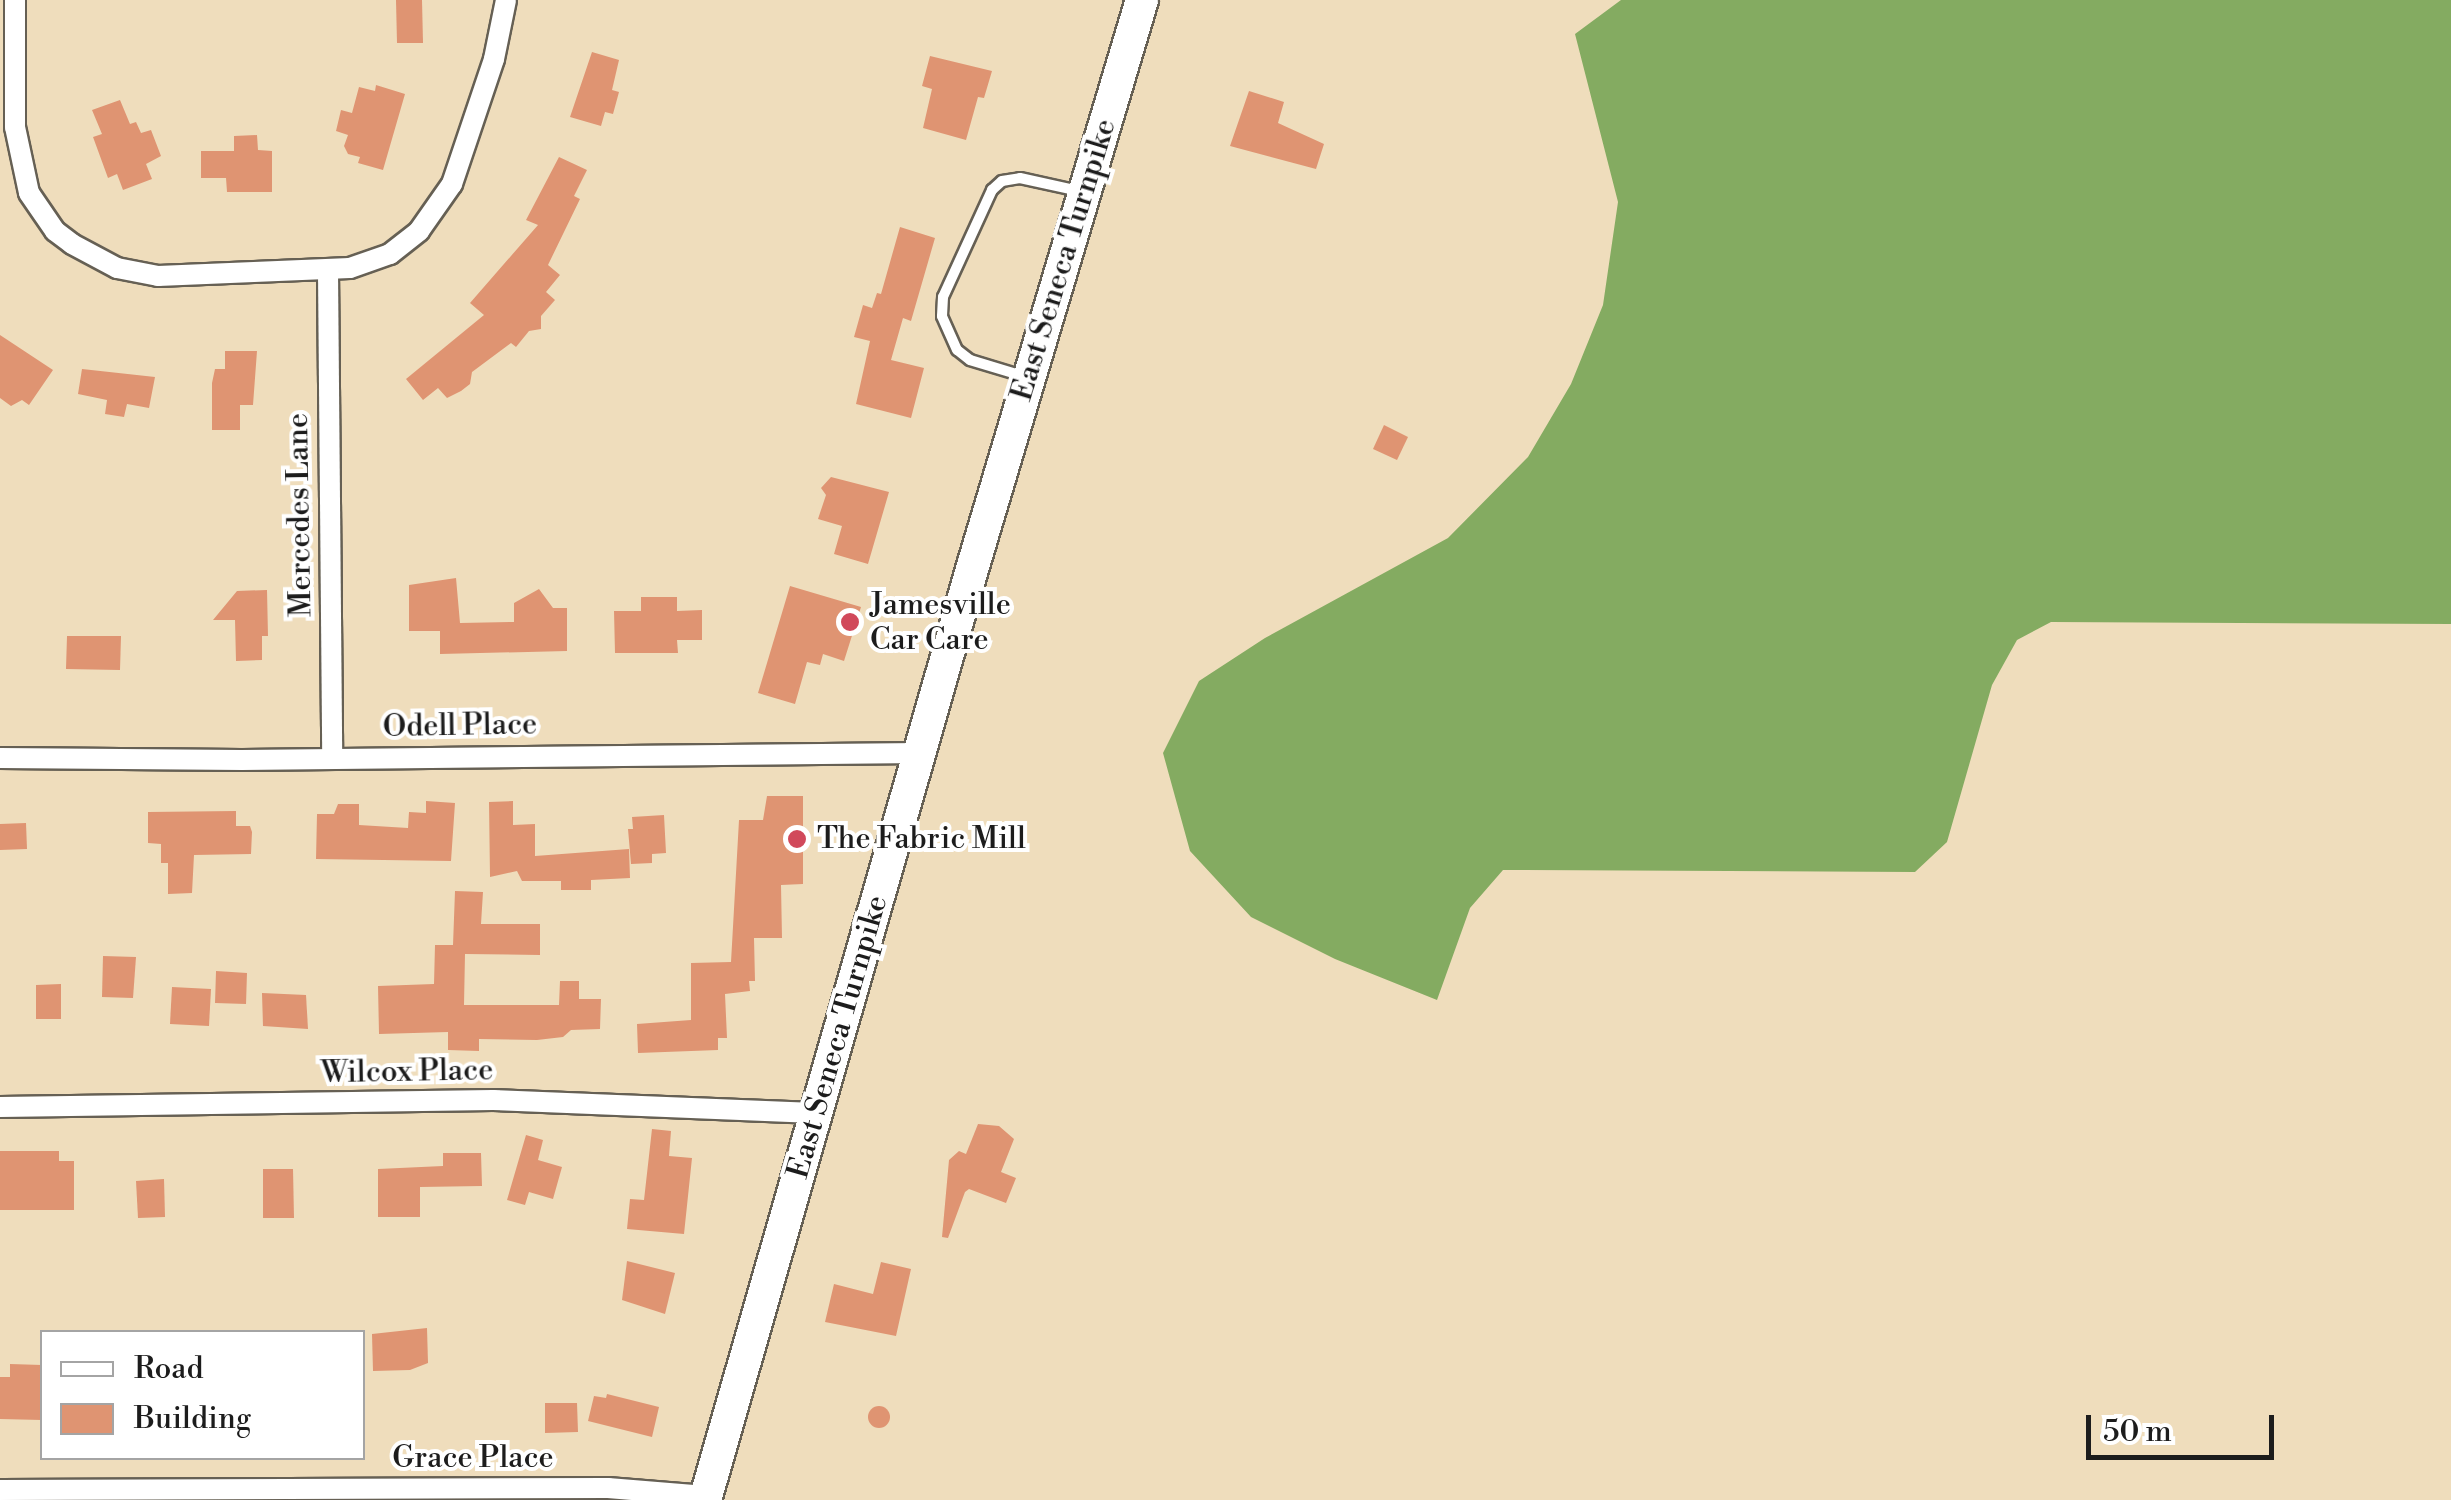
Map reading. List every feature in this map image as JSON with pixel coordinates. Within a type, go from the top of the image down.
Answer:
[{"type":"main road","name":"East Seneca Turnpike","points":[[706,1498],[1142,0]]},
{"type":"street","points":[[15,0],[15,127],[28,193],[55,231],[117,268],[158,276],[328,271],[390,254],[419,231],[452,184],[494,59],[506,0]]},
{"type":"street","name":"Mercedes Lane","points":[[328,271],[332,758]]},
{"type":"street","name":"Odell Place","points":[[0,758],[921,753]]},
{"type":"street","name":"Wilcox Place","points":[[0,1107],[493,1100],[815,1113]]},
{"type":"street","name":"Grace Place","points":[[0,1490],[608,1488],[706,1498]]},
{"type":"lane","points":[[1029,378],[970,360],[956,350],[942,316],[944,296],[992,190],[1002,181],[1020,178],[1084,192]]},
{"type":"green space","points":[[1621,0],[2451,0],[2451,624],[2051,622],[2017,640],[1992,685],[1947,842],[1915,872],[1503,870],[1470,908],[1437,1000],[1335,959],[1251,917],[1190,851],[1163,753],[1199,681],[1265,638],[1448,538],[1528,457],[1571,384],[1603,305],[1618,202],[1575,34]]},
{"type":"building","points":[[396,0],[422,0],[423,43],[397,43]]},
{"type":"building","points":[[592,52],[619,60],[612,90],[619,92],[613,114],[605,112],[601,126],[570,117]]},
{"type":"building","points":[[930,56],[992,71],[984,98],[978,97],[966,140],[923,128],[932,89],[922,86]]},
{"type":"building","points":[[376,85],[405,94],[383,170],[358,163],[360,157],[348,154],[344,146],[348,135],[336,131],[341,110],[352,113],[359,87],[375,91]]},
{"type":"building","points":[[1249,91],[1284,102],[1278,123],[1324,144],[1316,169],[1230,146]]},
{"type":"building","points":[[120,100],[130,124],[136,122],[141,133],[151,130],[161,156],[146,164],[152,179],[123,190],[117,174],[108,178],[93,137],[102,134],[92,110]]},
{"type":"building","points":[[257,135],[258,150],[272,151],[272,192],[227,192],[226,178],[201,178],[201,151],[234,151],[234,136]]},
{"type":"building","points":[[559,157],[587,170],[574,196],[580,199],[548,265],[560,275],[546,292],[555,300],[541,316],[541,329],[529,331],[516,347],[511,343],[472,372],[470,384],[461,391],[447,398],[438,388],[423,400],[406,379],[484,315],[470,303],[538,225],[526,220]]},
{"type":"building","points":[[900,227],[935,238],[911,321],[903,318],[891,360],[924,368],[911,418],[856,404],[870,341],[854,337],[863,305],[872,308],[877,293],[881,294]]},
{"type":"building","points":[[0,335],[53,370],[29,405],[22,400],[11,406],[0,398]]},
{"type":"building","points":[[225,351],[257,351],[253,405],[240,405],[240,430],[212,430],[212,383],[215,369],[225,369]]},
{"type":"building","points":[[82,369],[155,377],[149,408],[127,404],[124,417],[105,414],[107,400],[78,394]]},
{"type":"building","points":[[1384,425],[1408,437],[1397,460],[1373,449]]},
{"type":"building","points":[[831,477],[889,492],[868,564],[834,554],[842,526],[818,519],[826,495],[821,488]]},
{"type":"building","points":[[456,578],[460,623],[514,622],[514,603],[539,589],[553,608],[567,608],[567,651],[440,654],[440,631],[409,631],[409,585]]},
{"type":"building","points":[[790,586],[861,607],[844,661],[823,654],[820,665],[807,662],[795,704],[758,693]]},
{"type":"building","points":[[267,590],[268,636],[262,636],[262,660],[236,661],[235,620],[213,620],[237,591]]},
{"type":"building","points":[[641,597],[677,597],[677,611],[702,610],[702,640],[677,640],[678,653],[615,653],[614,611],[641,611]]},
{"type":"building","points":[[67,636],[121,636],[120,670],[66,669]]},
{"type":"building","points":[[767,796],[803,796],[803,884],[781,885],[782,938],[754,938],[755,981],[749,981],[750,991],[725,994],[727,1038],[718,1038],[718,1050],[638,1053],[637,1024],[691,1020],[691,963],[731,962],[739,820],[763,820]]},
{"type":"building","points":[[426,801],[455,803],[451,861],[316,859],[317,814],[334,814],[338,804],[359,804],[359,825],[408,828],[409,812],[426,813]]},
{"type":"building","points":[[513,801],[513,825],[535,824],[535,856],[629,849],[630,878],[591,880],[591,890],[561,890],[561,881],[522,881],[517,871],[490,877],[489,802]]},
{"type":"building","points":[[236,811],[236,826],[250,826],[251,854],[194,855],[192,893],[168,894],[168,863],[161,863],[161,844],[148,843],[148,812]]},
{"type":"building","points":[[664,815],[666,853],[652,854],[652,863],[631,864],[628,829],[633,829],[632,817]]},
{"type":"building","points":[[26,823],[27,849],[0,850],[0,824]]},
{"type":"building","points":[[455,891],[483,892],[481,924],[540,924],[540,955],[465,954],[464,1005],[559,1005],[560,981],[579,981],[579,999],[601,999],[600,1029],[571,1030],[563,1037],[537,1040],[479,1039],[479,1051],[448,1050],[448,1032],[379,1034],[378,986],[434,984],[435,945],[453,945]]},
{"type":"building","points":[[103,956],[136,957],[133,998],[102,997]]},
{"type":"building","points":[[216,971],[247,973],[246,1004],[215,1003]]},
{"type":"building","points":[[61,984],[61,1019],[36,1019],[36,985]]},
{"type":"building","points":[[172,987],[211,989],[209,1026],[170,1024]]},
{"type":"building","points":[[262,993],[306,995],[308,1029],[263,1026]]},
{"type":"building","points":[[978,1124],[999,1126],[1014,1139],[1001,1172],[1016,1178],[1006,1203],[969,1189],[965,1192],[948,1238],[942,1237],[949,1160],[959,1151],[966,1154]]},
{"type":"building","points":[[652,1129],[671,1131],[669,1156],[692,1158],[684,1234],[627,1229],[630,1199],[644,1200]]},
{"type":"building","points":[[526,1135],[543,1140],[538,1160],[562,1167],[553,1199],[529,1192],[525,1205],[507,1200]]},
{"type":"building","points":[[0,1151],[59,1151],[59,1161],[74,1161],[74,1210],[0,1210]]},
{"type":"building","points":[[443,1153],[481,1153],[482,1186],[420,1187],[420,1217],[378,1217],[378,1169],[443,1166]]},
{"type":"building","points":[[263,1169],[293,1169],[294,1218],[263,1218]]},
{"type":"building","points":[[164,1179],[165,1217],[138,1218],[136,1181]]},
{"type":"building","points":[[627,1261],[675,1273],[665,1314],[622,1300]]},
{"type":"building","points":[[881,1262],[911,1269],[896,1336],[825,1322],[834,1284],[873,1294]]},
{"type":"building","points":[[427,1328],[428,1363],[410,1370],[373,1371],[372,1334]]},
{"type":"building","points":[[10,1364],[40,1365],[40,1420],[0,1419],[0,1377],[10,1377]]},
{"type":"building","points":[[607,1394],[659,1407],[652,1437],[588,1421],[594,1396],[606,1398]]},
{"type":"building","points":[[545,1403],[577,1403],[578,1432],[545,1433]]},
{"type":"building","points":[[879,1406],[887,1409],[887,1425],[879,1428],[871,1425],[868,1417],[871,1409]]},
{"type":"place","name":"Jamesville Car Care","points":[[850,622]]},
{"type":"place","name":"The Fabric Mill","points":[[797,839]]}]
